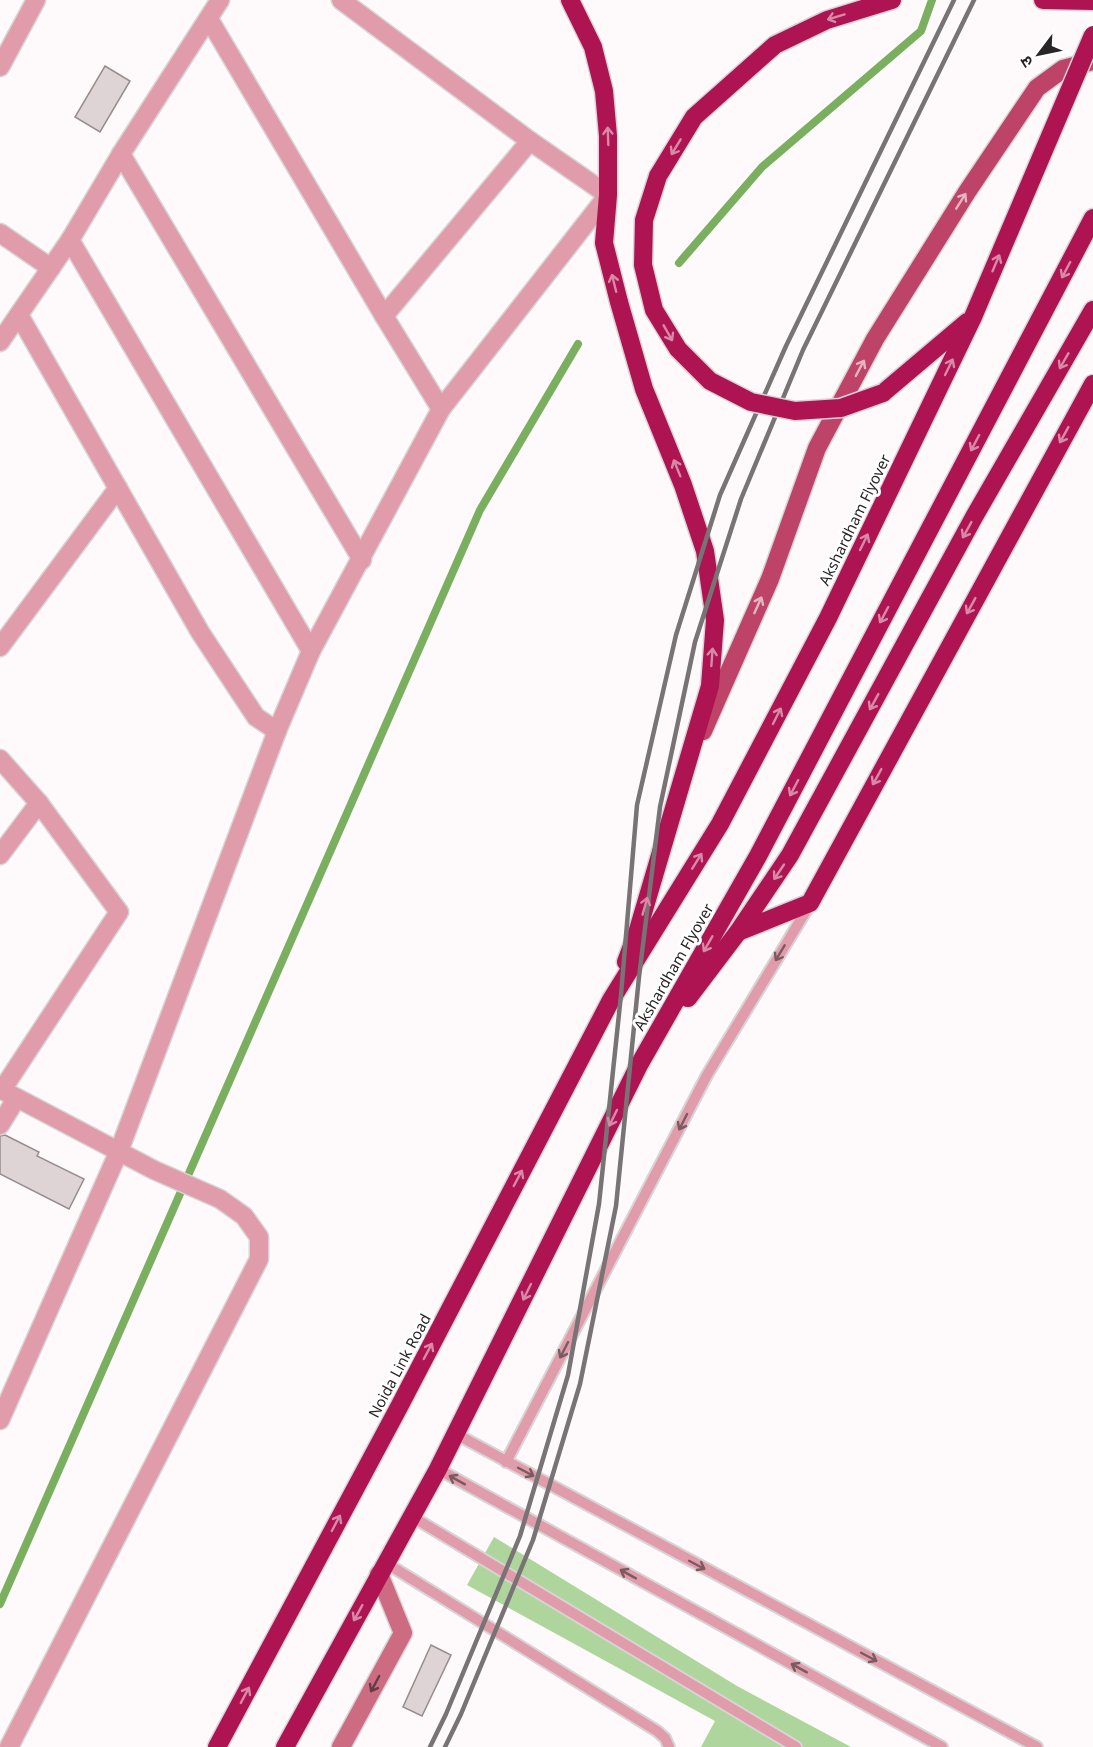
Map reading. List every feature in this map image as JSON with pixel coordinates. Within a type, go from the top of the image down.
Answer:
[{"type":"highway","points":[[570,0],[593,47],[604,91],[608,136],[608,195],[604,243],[644,389],[683,484],[705,551],[714,620],[710,686],[638,930],[611,1000]]},
{"type":"highway","points":[[892,0],[827,20],[775,45],[694,117],[658,176],[644,220],[643,265],[654,310],[678,349],[710,381],[751,402],[795,411],[841,408],[884,393],[974,317]]},
{"type":"highway","points":[[1043,0],[1093,2]]},
{"type":"highway","name":"Akshardham Flyover","points":[[611,1000],[720,824],[828,618],[974,317],[1093,35]]},
{"type":"highway","name":"Akshardham Flyover","points":[[639,1065],[758,856],[1093,218]]},
{"type":"highway","points":[[285,1747],[438,1469],[639,1065],[738,932],[790,855],[969,527],[1093,310]]},
{"type":"highway","points":[[738,932],[810,903],[1093,384]]},
{"type":"highway","name":"Noida Link Road","points":[[217,1747],[399,1407],[611,1000]]},
{"type":"main road","points":[[684,773],[770,579],[817,448],[875,339],[967,192],[1037,88],[1063,69],[1093,61]]},
{"type":"street","points":[[0,67],[36,0]]},
{"type":"street","points":[[0,342],[70,240],[220,0]]},
{"type":"street","points":[[0,1420],[119,1151],[277,731],[311,651],[362,560],[441,409],[608,195],[530,141],[341,0]]},
{"type":"street","points":[[209,19],[441,409]]},
{"type":"street","points":[[384,316],[530,141]]},
{"type":"street","points":[[122,154],[362,560]]},
{"type":"street","points":[[0,233],[51,268]]},
{"type":"street","points":[[70,240],[311,651]]},
{"type":"street","points":[[19,315],[206,641],[256,717],[277,731]]},
{"type":"street","points":[[0,647],[118,488]]},
{"type":"street","points":[[0,759],[39,803],[119,912],[6,1093],[0,1125]]},
{"type":"street","points":[[0,855],[39,803]]},
{"type":"street","points":[[6,1093],[154,1170],[220,1199],[244,1216],[259,1237],[259,1260],[9,1747]]},
{"type":"street","points":[[341,1747],[403,1633],[382,1568]]},
{"type":"lane","points":[[506,1462],[707,1075],[810,903]]},
{"type":"lane","points":[[456,1434],[1037,1747]]},
{"type":"lane","points":[[438,1469],[942,1747]]},
{"type":"lane","points":[[411,1516],[796,1747]]},
{"type":"lane","points":[[382,1568],[657,1731],[665,1738],[669,1747]]},
{"type":"green space","points":[[494,1537],[737,1686],[851,1747],[701,1747],[715,1721],[467,1585]]},
{"type":"building","points":[[105,66],[130,81],[100,132],[75,117]]},
{"type":"building","points":[[5,1135],[39,1152],[37,1156],[84,1179],[69,1209],[0,1174],[0,1136]]},
{"type":"building","points":[[431,1645],[451,1655],[422,1716],[403,1707]]},
{"type":"waterway","points":[[679,263],[762,167],[921,31],[932,0]]},
{"type":"waterway","points":[[0,1604],[480,510],[578,344]]},
{"type":"railway","points":[[430,1747],[520,1536],[568,1375],[599,1204],[621,995],[637,805],[676,635],[720,495],[786,346],[954,0]]},
{"type":"railway","points":[[445,1747],[461,1714],[533,1540],[580,1384],[616,1206],[639,977],[660,807],[695,642],[741,499],[803,350],[974,0]]}]
